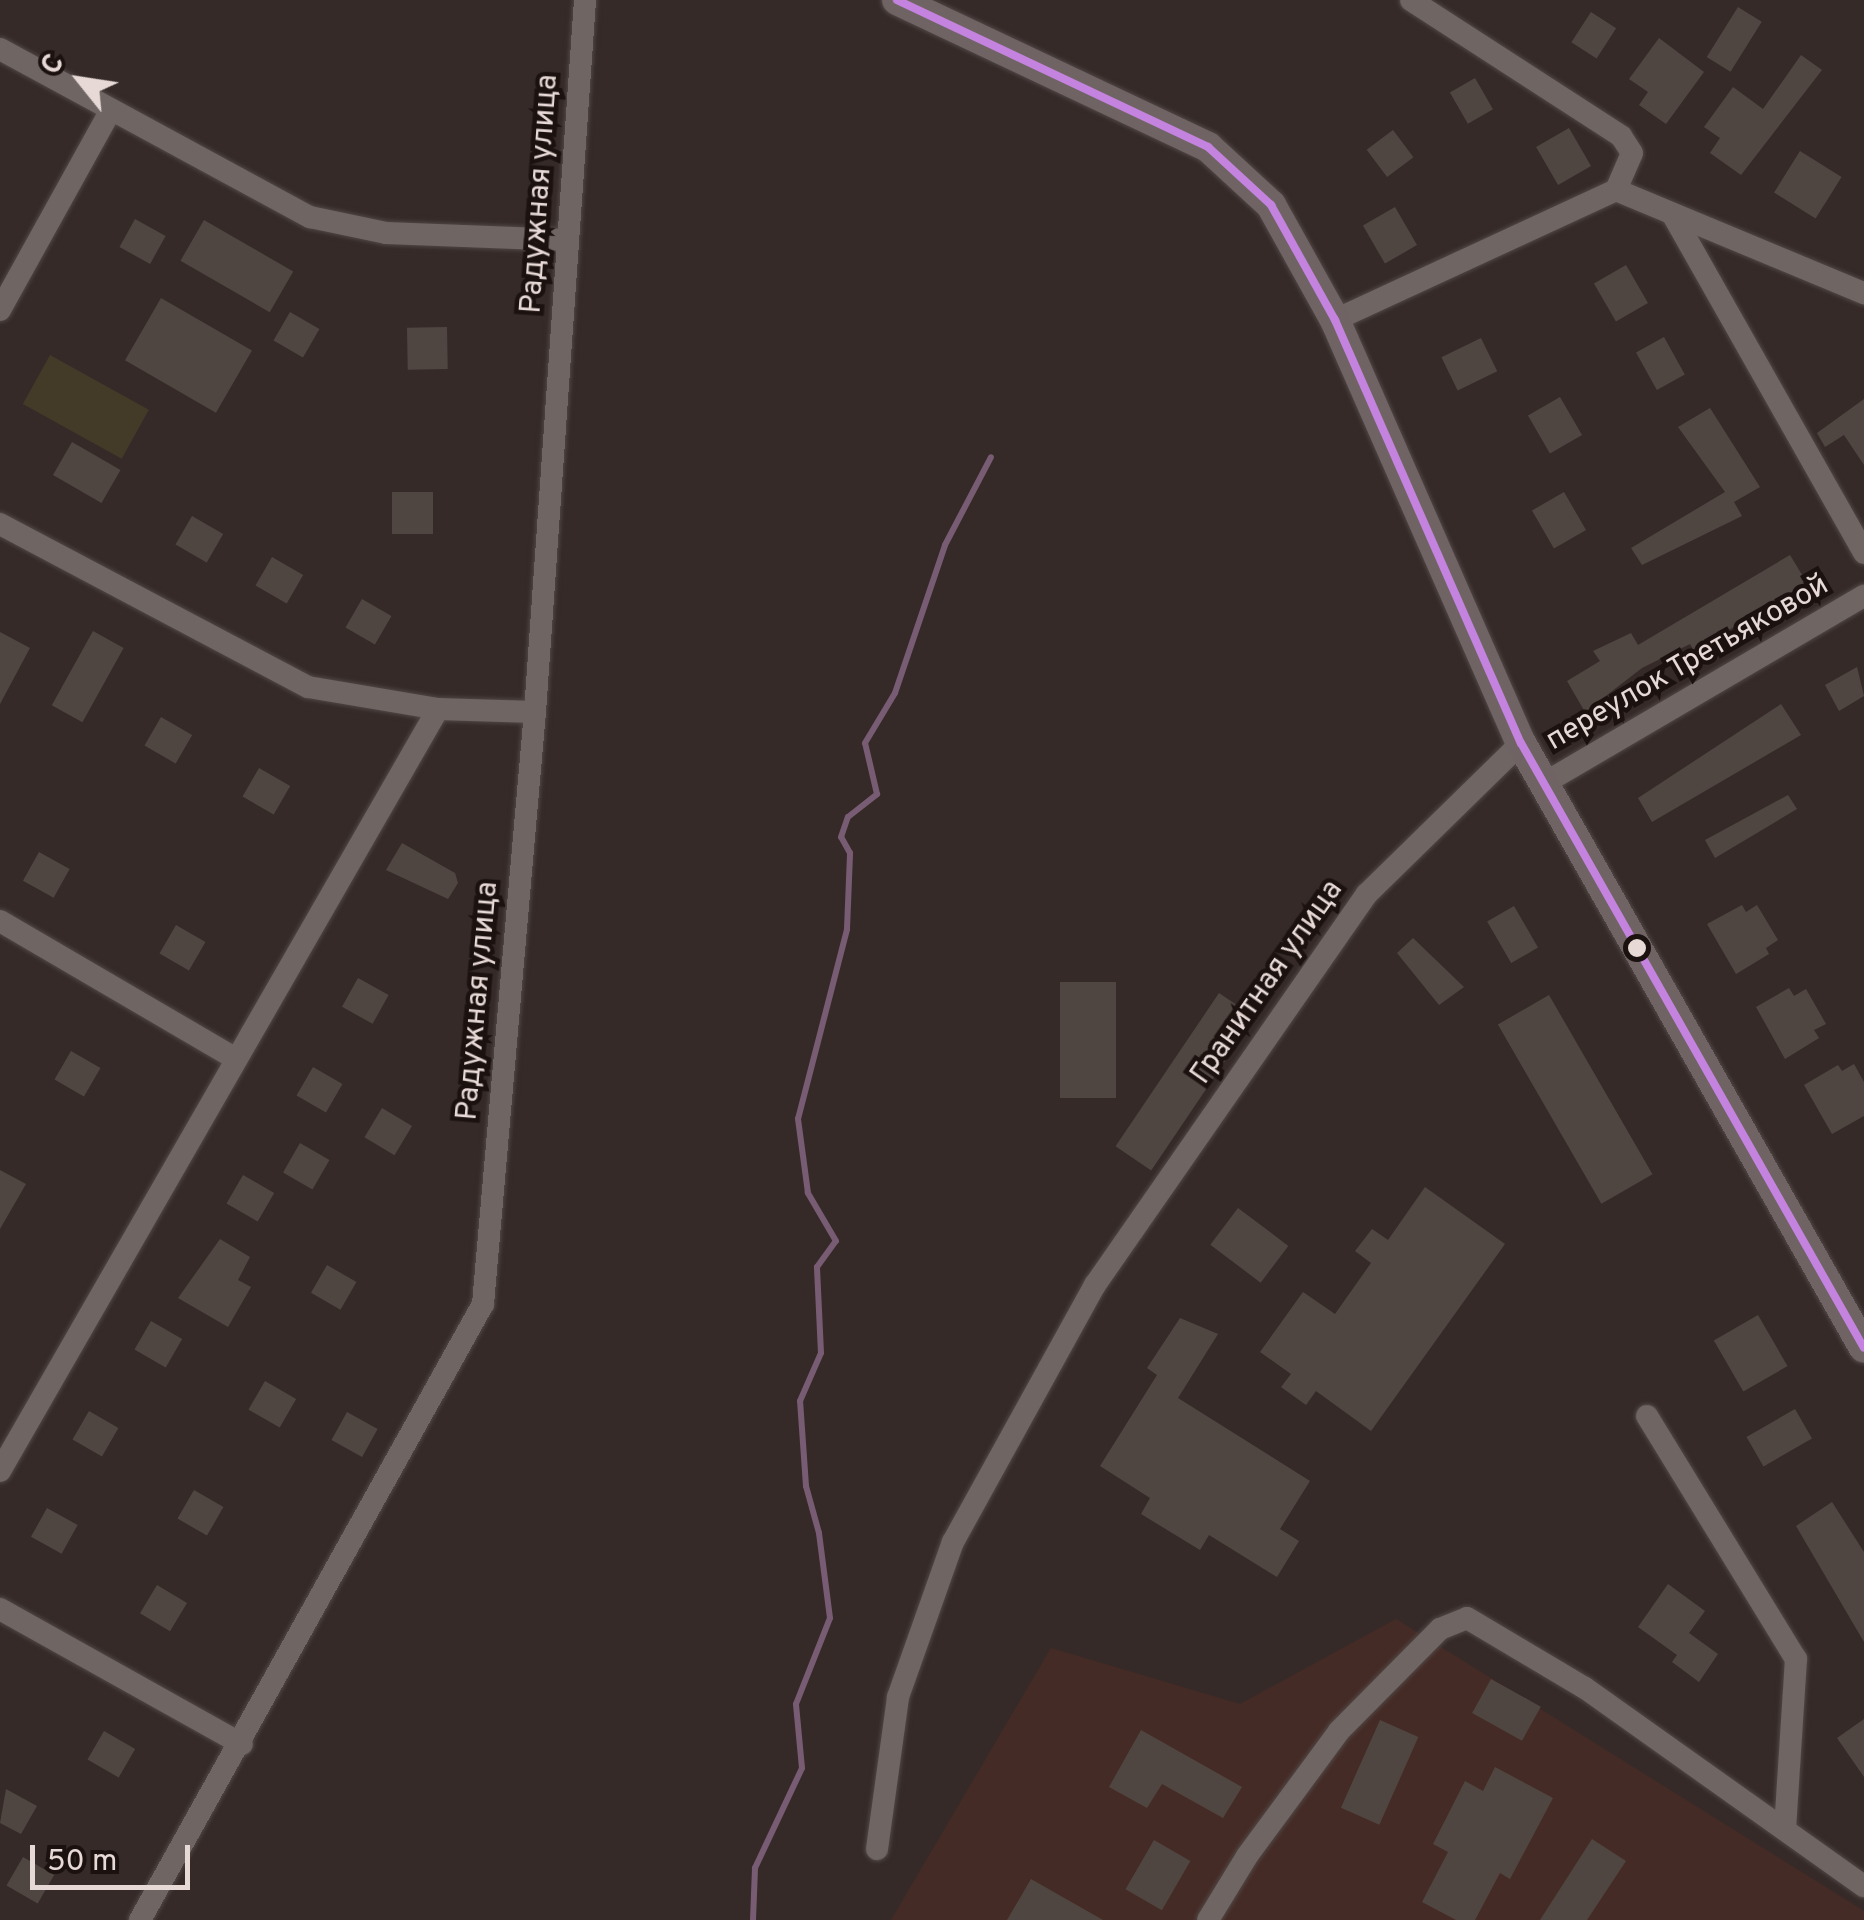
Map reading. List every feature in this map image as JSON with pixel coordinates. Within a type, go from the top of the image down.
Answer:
[{"type":"main road","points":[[897,0],[1208,147],[1239,169],[1298,246],[1521,743],[1864,1348]]},
{"type":"street","name":"Радужная улица","points":[[140,1920],[242,1744],[483,1304],[535,712],[585,0]]},
{"type":"street","points":[[1334,320],[1616,190],[1632,153],[1622,136],[1411,0]]},
{"type":"street","points":[[0,49],[109,113],[310,217],[386,233],[567,240]]},
{"type":"street","points":[[0,310],[109,113]]},
{"type":"street","points":[[1616,190],[1864,293]]},
{"type":"street","points":[[1674,217],[1864,553]]},
{"type":"street","points":[[0,524],[308,687],[438,708],[535,712]]},
{"type":"street","name":"переулок Третьяковой","points":[[1543,784],[1864,596]]},
{"type":"street","points":[[0,1471],[12,1433],[438,708]]},
{"type":"street","name":"Гранитная улица","points":[[877,1849],[898,1697],[953,1542],[1095,1286],[1368,894],[1521,743]]},
{"type":"street","points":[[0,921],[234,1058]]},
{"type":"street","points":[[1648,1416],[1796,1659],[1785,1828]]},
{"type":"street","points":[[0,1609],[242,1744]]},
{"type":"street","points":[[1208,1920],[1247,1856],[1339,1731],[1453,1620],[1482,1623],[1864,1886]]},
{"type":"shaded area","points":[[50,355],[149,410],[122,459],[23,404]]},
{"type":"shaded area","points":[[1396,1619],[1864,1911],[1864,1920],[891,1920],[1051,1648],[1240,1704]]},
{"type":"building","points":[[1738,7],[1762,22],[1730,72],[1707,57]]},
{"type":"building","points":[[1591,12],[1616,28],[1597,59],[1571,42]]},
{"type":"building","points":[[1659,38],[1704,72],[1666,124],[1639,105],[1648,92],[1629,79]]},
{"type":"building","points":[[1801,55],[1822,70],[1741,175],[1710,153],[1720,138],[1704,127],[1733,87],[1763,109]]},
{"type":"building","points":[[1475,78],[1493,109],[1468,124],[1450,92]]},
{"type":"building","points":[[1569,128],[1591,166],[1558,185],[1536,147]]},
{"type":"building","points":[[1393,130],[1413,157],[1387,177],[1367,150]]},
{"type":"building","points":[[1800,151],[1842,177],[1816,219],[1774,193]]},
{"type":"building","points":[[1395,207],[1417,245],[1385,264],[1363,226]]},
{"type":"building","points":[[135,219],[166,236],[150,264],[119,247]]},
{"type":"building","points":[[204,220],[293,272],[270,312],[181,261]]},
{"type":"building","points":[[1626,265],[1648,303],[1616,322],[1594,284]]},
{"type":"building","points":[[161,298],[252,350],[216,413],[125,360]]},
{"type":"building","points":[[290,312],[319,329],[303,358],[274,341]]},
{"type":"building","points":[[447,327],[448,369],[408,370],[407,328]]},
{"type":"building","points":[[1664,337],[1685,375],[1657,390],[1636,353]]},
{"type":"building","points":[[1481,338],[1497,371],[1458,391],[1441,357]]},
{"type":"building","points":[[1560,397],[1582,435],[1550,454],[1528,416]]},
{"type":"building","points":[[1864,399],[1864,465],[1844,435],[1825,447],[1817,433]]},
{"type":"building","points":[[1710,408],[1760,487],[1734,502],[1742,516],[1642,565],[1631,548],[1725,492],[1678,427]]},
{"type":"building","points":[[72,442],[120,470],[101,503],[53,475]]},
{"type":"building","points":[[392,492],[433,492],[433,534],[392,534]]},
{"type":"building","points":[[1564,492],[1586,530],[1554,549],[1532,510]]},
{"type":"building","points":[[192,516],[223,534],[207,563],[176,545]]},
{"type":"building","points":[[1790,555],[1807,583],[1694,651],[1690,644],[1642,668],[1585,712],[1567,681],[1600,661],[1593,651],[1631,633],[1638,645]]},
{"type":"building","points":[[272,557],[303,575],[287,604],[256,586]]},
{"type":"building","points":[[362,599],[391,616],[375,645],[346,628]]},
{"type":"building","points":[[93,631],[124,648],[82,722],[52,705]]},
{"type":"building","points":[[0,632],[30,648],[0,704]]},
{"type":"building","points":[[1857,667],[1864,696],[1839,711],[1825,685]]},
{"type":"building","points":[[1781,704],[1801,735],[1652,822],[1638,798]]},
{"type":"building","points":[[161,717],[192,735],[176,764],[144,746]]},
{"type":"building","points":[[259,768],[290,786],[274,815],[242,797]]},
{"type":"building","points":[[1788,795],[1797,809],[1715,858],[1705,840]]},
{"type":"building","points":[[402,843],[455,873],[458,883],[448,899],[386,870]]},
{"type":"building","points":[[39,852],[70,869],[54,898],[23,881]]},
{"type":"building","points":[[1742,905],[1746,912],[1757,905],[1778,940],[1766,948],[1769,954],[1736,974],[1707,924]]},
{"type":"building","points":[[1514,906],[1538,948],[1511,963],[1487,922]]},
{"type":"building","points":[[176,925],[205,942],[189,971],[160,954]]},
{"type":"building","points":[[1413,938],[1464,987],[1439,1005],[1397,953]]},
{"type":"building","points":[[358,978],[389,995],[373,1024],[342,1007]]},
{"type":"building","points":[[1060,982],[1116,982],[1116,1098],[1060,1098]]},
{"type":"building","points":[[1789,988],[1794,996],[1806,989],[1826,1024],[1814,1030],[1819,1038],[1785,1059],[1756,1007]]},
{"type":"building","points":[[1219,993],[1255,1017],[1151,1170],[1116,1146]]},
{"type":"building","points":[[1549,995],[1652,1174],[1601,1204],[1498,1024]]},
{"type":"building","points":[[71,1051],[100,1068],[84,1097],[54,1080]]},
{"type":"building","points":[[1854,1064],[1864,1082],[1864,1116],[1832,1134],[1804,1085],[1838,1065],[1842,1071]]},
{"type":"building","points":[[313,1067],[342,1084],[326,1113],[297,1096]]},
{"type":"building","points":[[382,1108],[412,1126],[394,1155],[364,1137]]},
{"type":"building","points":[[300,1143],[329,1160],[312,1189],[283,1172]]},
{"type":"building","points":[[0,1170],[26,1184],[0,1229]]},
{"type":"building","points":[[243,1175],[274,1193],[258,1222],[227,1204]]},
{"type":"building","points":[[1425,1187],[1505,1244],[1371,1431],[1316,1391],[1306,1405],[1281,1387],[1291,1374],[1260,1352],[1303,1292],[1335,1314],[1371,1263],[1355,1251],[1372,1229],[1388,1240]]},
{"type":"building","points":[[1238,1208],[1288,1246],[1261,1283],[1210,1245]]},
{"type":"building","points":[[220,1239],[250,1257],[238,1280],[251,1287],[228,1327],[178,1298]]},
{"type":"building","points":[[327,1265],[356,1282],[340,1310],[311,1293]]},
{"type":"building","points":[[1758,1315],[1788,1366],[1743,1392],[1714,1340]]},
{"type":"building","points":[[1180,1318],[1218,1334],[1178,1398],[1310,1481],[1280,1529],[1299,1541],[1277,1577],[1209,1535],[1200,1550],[1141,1514],[1150,1498],[1100,1466],[1157,1375],[1147,1368]]},
{"type":"building","points":[[151,1321],[182,1339],[166,1368],[134,1350]]},
{"type":"building","points":[[265,1381],[296,1399],[280,1428],[248,1410]]},
{"type":"building","points":[[1795,1409],[1812,1438],[1764,1466],[1747,1437]]},
{"type":"building","points":[[89,1411],[118,1428],[102,1457],[72,1440]]},
{"type":"building","points":[[347,1412],[378,1429],[362,1457],[331,1440]]},
{"type":"building","points":[[194,1490],[223,1507],[207,1536],[178,1519]]},
{"type":"building","points":[[1832,1502],[1864,1552],[1864,1642],[1796,1526]]},
{"type":"building","points":[[47,1508],[78,1525],[62,1554],[31,1537]]},
{"type":"building","points":[[1668,1584],[1705,1611],[1689,1633],[1718,1654],[1699,1682],[1672,1662],[1677,1655],[1638,1627]]},
{"type":"building","points":[[157,1585],[187,1603],[170,1631],[140,1613]]},
{"type":"building","points":[[1491,1679],[1541,1707],[1522,1741],[1472,1713]]},
{"type":"building","points":[[1864,1719],[1864,1777],[1837,1738]]},
{"type":"building","points":[[1380,1720],[1418,1737],[1379,1825],[1341,1808]]},
{"type":"building","points":[[1141,1730],[1242,1787],[1223,1818],[1162,1784],[1147,1808],[1109,1787]]},
{"type":"building","points":[[104,1731],[135,1749],[119,1778],[88,1760]]},
{"type":"building","points":[[1495,1767],[1553,1798],[1510,1879],[1500,1873],[1475,1920],[1456,1920],[1422,1902],[1448,1852],[1433,1844],[1465,1781],[1483,1791]]},
{"type":"building","points":[[6,1789],[37,1806],[21,1834],[0,1823]]},
{"type":"building","points":[[1592,1839],[1626,1861],[1587,1920],[1540,1920]]},
{"type":"building","points":[[1154,1840],[1190,1861],[1162,1910],[1126,1889]]},
{"type":"building","points":[[23,1857],[54,1875],[38,1904],[6,1886]]},
{"type":"building","points":[[1031,1879],[1103,1920],[1007,1920]]},
{"type":"waterway","points":[[753,1920],[755,1868],[802,1768],[796,1704],[830,1618],[819,1533],[806,1486],[800,1401],[821,1353],[817,1267],[836,1241],[808,1193],[798,1119],[847,929],[850,853],[841,837],[848,817],[877,794],[865,743],[895,693],[945,545],[991,457]]},
{"type":"transit line","points":[[897,0],[1208,147],[1271,205],[1335,320],[1521,743],[1864,1348]]}]
